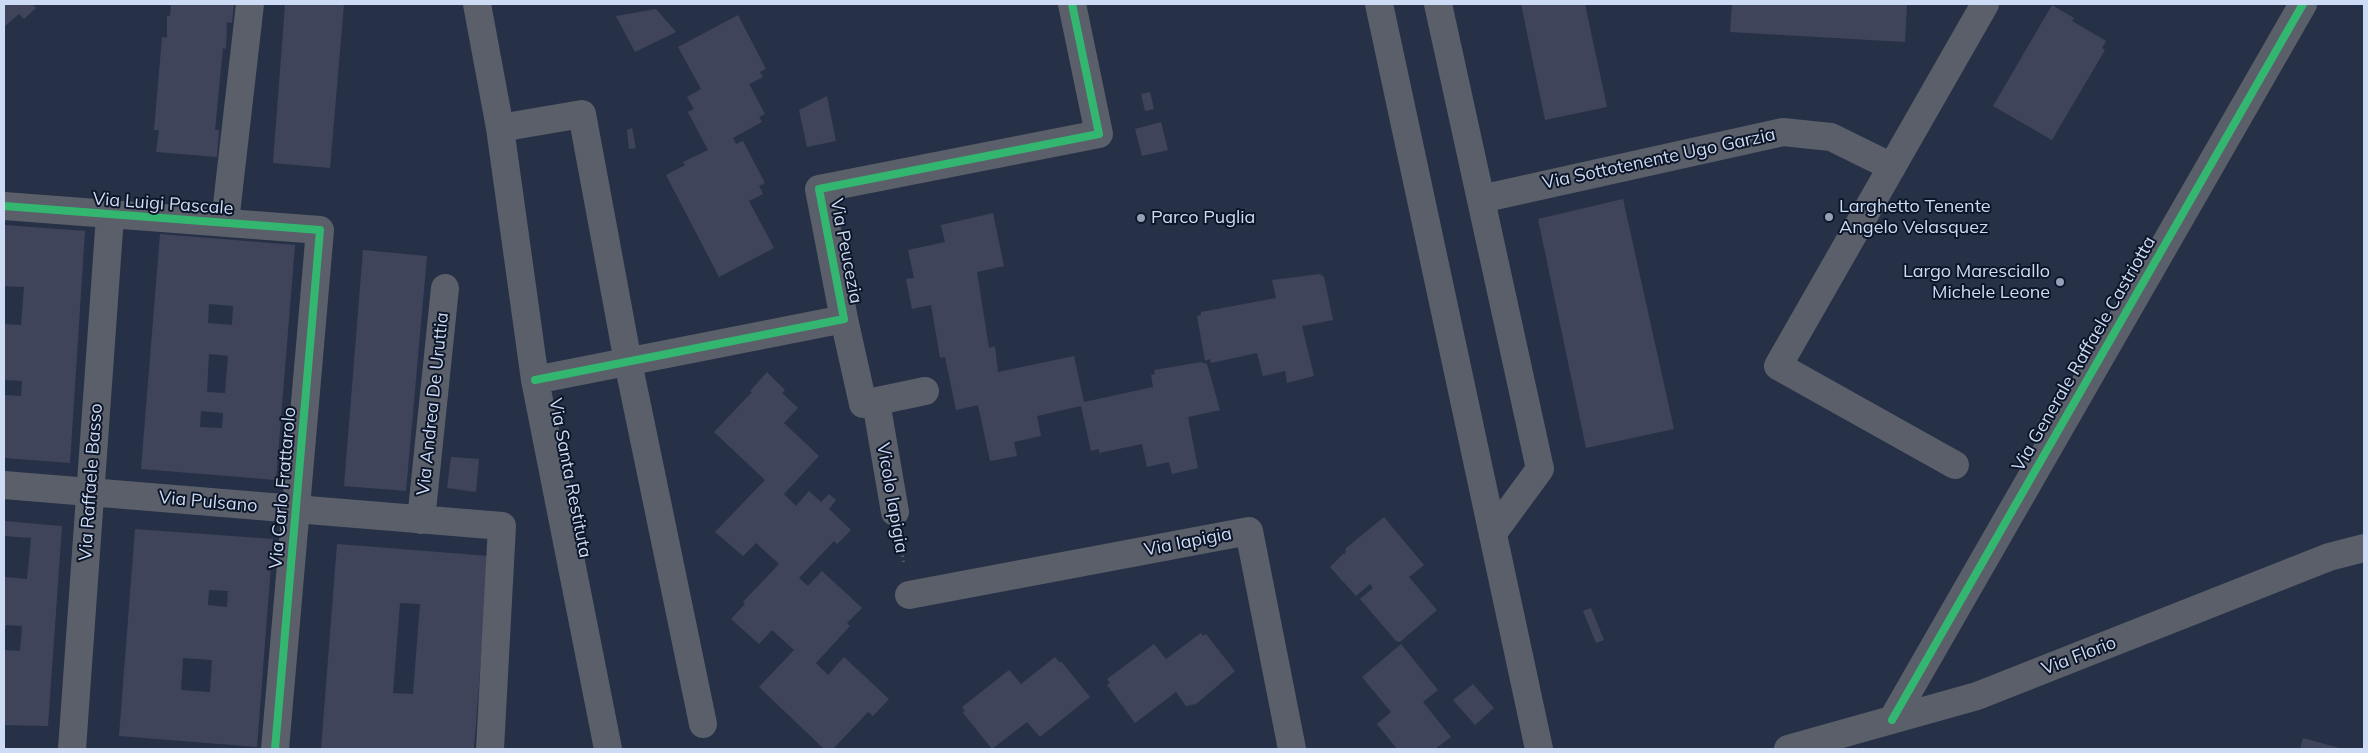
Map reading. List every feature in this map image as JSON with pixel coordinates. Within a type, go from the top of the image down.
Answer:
[{"type":"street","points":[[225,222],[250,4]]},
{"type":"street","name":"Via Santa Restituta","points":[[477,4],[500,128],[535,380],[608,749]]},
{"type":"street","name":"Via Peucezia","points":[[535,380],[844,319],[819,189],[1100,134],[1072,4]]},
{"type":"street","points":[[1379,4],[1539,749]]},
{"type":"street","points":[[1438,4],[1540,469],[1493,533]]},
{"type":"street","points":[[1955,464],[1778,366],[1985,4]]},
{"type":"street","name":"Via Generale Raffaele Castriotta","points":[[1892,720],[2303,4]]},
{"type":"street","points":[[500,128],[582,114],[628,362],[703,724]]},
{"type":"street","name":"Via Sottotenente Ugo Garzia","points":[[1480,199],[1784,132],[1831,137],[1892,167]]},
{"type":"street","name":"Via Luigi Pascale","points":[[4,206],[110,216],[225,222],[320,230]]},
{"type":"street","name":"Via Raffaele Basso","points":[[72,749],[110,216]]},
{"type":"street","name":"Via Carlo Frattarolo","points":[[275,749],[320,230]]},
{"type":"street","name":"Via Andrea De Uruttia","points":[[421,520],[445,288]]},
{"type":"street","points":[[844,319],[863,404],[925,391]]},
{"type":"street","name":"Vicolo Iapigia","points":[[876,402],[895,512]]},
{"type":"street","name":"Via Pulsano","points":[[4,485],[502,526],[490,749]]},
{"type":"street","name":"Via Iapigia","points":[[909,595],[1249,531],[1292,749]]},
{"type":"street","name":"Via Florio","points":[[1788,749],[1977,696],[2330,557],[2364,548]]},
{"type":"building","points":[[4,4],[32,4],[36,8],[24,19],[19,14],[4,27]]},
{"type":"building","points":[[171,4],[234,4],[232,23],[227,22],[226,49],[223,48],[215,130],[219,130],[217,157],[156,152],[159,130],[154,130],[162,37],[167,38],[167,16],[170,16]]},
{"type":"building","points":[[285,4],[344,4],[330,168],[273,163]]},
{"type":"building","points":[[1521,4],[1585,4],[1607,107],[1545,120]]},
{"type":"building","points":[[1732,4],[1907,4],[1905,42],[1730,32]]},
{"type":"building","points":[[2052,5],[2074,18],[2072,21],[2106,41],[2102,48],[2105,50],[2052,140],[1993,106]]},
{"type":"building","points":[[656,9],[676,32],[635,52],[616,16]]},
{"type":"building","points":[[738,15],[766,69],[760,72],[763,77],[749,84],[765,114],[759,117],[762,122],[733,138],[736,144],[743,141],[765,183],[759,186],[763,194],[749,201],[774,248],[719,277],[666,175],[685,165],[683,162],[708,150],[688,112],[694,109],[687,97],[701,89],[678,47]]},
{"type":"building","points":[[1150,92],[1154,109],[1145,111],[1141,94]]},
{"type":"building","points":[[827,96],[836,141],[807,147],[799,110]]},
{"type":"building","points":[[1161,122],[1168,150],[1142,156],[1135,129]]},
{"type":"building","points":[[632,128],[636,148],[629,149],[627,130]]},
{"type":"building","points":[[1623,199],[1674,429],[1586,448],[1538,219]]},
{"type":"building","points":[[993,213],[1004,266],[977,272],[989,348],[995,346],[998,372],[1074,356],[1084,402],[1153,387],[1151,375],[1155,374],[1154,370],[1201,362],[1207,364],[1220,410],[1188,417],[1198,468],[1172,474],[1169,462],[1147,467],[1142,444],[1099,453],[1099,449],[1091,451],[1081,406],[1037,416],[1041,436],[1014,442],[1017,456],[990,461],[978,405],[956,410],[945,357],[940,358],[931,305],[912,309],[906,279],[914,278],[908,250],[945,242],[941,225]]},
{"type":"building","points":[[4,225],[85,231],[70,463],[4,458],[4,395],[21,396],[22,381],[4,380],[4,324],[21,325],[24,287],[4,286]]},
{"type":"building","points":[[160,234],[295,245],[276,480],[141,469]],"holes":[[[209,304],[233,306],[232,325],[208,323]],[[209,354],[228,356],[225,393],[207,392]],[[201,411],[223,413],[222,428],[200,427]]]},
{"type":"building","points":[[363,250],[427,256],[406,491],[344,486]]},
{"type":"building","points":[[1320,274],[1324,277],[1333,320],[1302,326],[1314,376],[1287,383],[1285,371],[1263,376],[1257,353],[1211,363],[1210,359],[1205,361],[1197,316],[1201,315],[1201,312],[1276,298],[1272,280]]},
{"type":"building","points":[[767,372],[785,390],[782,393],[798,408],[784,423],[819,456],[784,494],[796,506],[809,491],[821,502],[829,494],[836,500],[829,509],[851,530],[837,544],[834,541],[799,578],[808,586],[822,571],[862,608],[847,623],[850,626],[816,663],[828,675],[844,657],[889,699],[873,716],[868,712],[833,749],[824,749],[759,687],[794,650],[772,630],[759,644],[731,619],[745,604],[743,602],[779,564],[756,543],[743,556],[715,532],[765,480],[714,432],[752,392],[750,391]]},
{"type":"building","points":[[451,457],[479,459],[476,492],[447,488]]},
{"type":"building","points":[[1384,517],[1424,565],[1409,577],[1437,610],[1400,642],[1396,641],[1360,599],[1373,588],[1370,584],[1356,596],[1330,567],[1344,553],[1345,555],[1346,548]]},
{"type":"building","points":[[4,521],[62,526],[48,726],[4,725],[4,650],[20,651],[22,626],[6,625],[4,636],[4,577],[27,579],[31,538],[4,536]]},
{"type":"building","points":[[135,529],[273,539],[257,747],[119,736]],"holes":[[[209,590],[228,591],[227,607],[208,605]],[[183,658],[212,660],[210,692],[181,690]]]},
{"type":"building","points":[[337,544],[489,556],[474,749],[321,749]],"holes":[[[400,603],[420,604],[413,694],[393,693]]]},
{"type":"building","points":[[1591,608],[1604,640],[1596,643],[1583,611]]},
{"type":"building","points":[[1201,633],[1203,636],[1206,634],[1235,671],[1196,704],[1186,706],[1176,692],[1135,723],[1107,685],[1110,683],[1107,679],[1154,644],[1166,659]]},
{"type":"building","points":[[1401,644],[1438,690],[1423,702],[1451,737],[1435,749],[1397,749],[1377,724],[1391,712],[1362,677]]},
{"type":"building","points":[[1055,657],[1060,663],[1061,661],[1090,697],[1040,737],[1027,722],[992,749],[963,713],[965,711],[962,707],[1009,670],[1021,684]]},
{"type":"building","points":[[1473,684],[1494,708],[1475,725],[1453,700]]},
{"type":"building","points":[[2303,738],[2343,749],[2300,749]]},
{"type":"cycle path","points":[[535,380],[844,319],[819,189],[1099,134],[1072,4]]},
{"type":"cycle path","points":[[1892,720],[2303,4]]},
{"type":"cycle path","points":[[4,206],[320,230],[275,749]]},
{"type":"place","name":"Larghetto Tenente Angelo Velasquez","points":[[1829,217]]},
{"type":"place","name":"Parco Puglia","points":[[1141,218]]},
{"type":"place","name":"Largo Maresciallo Michele Leone","points":[[2060,282]]}]
